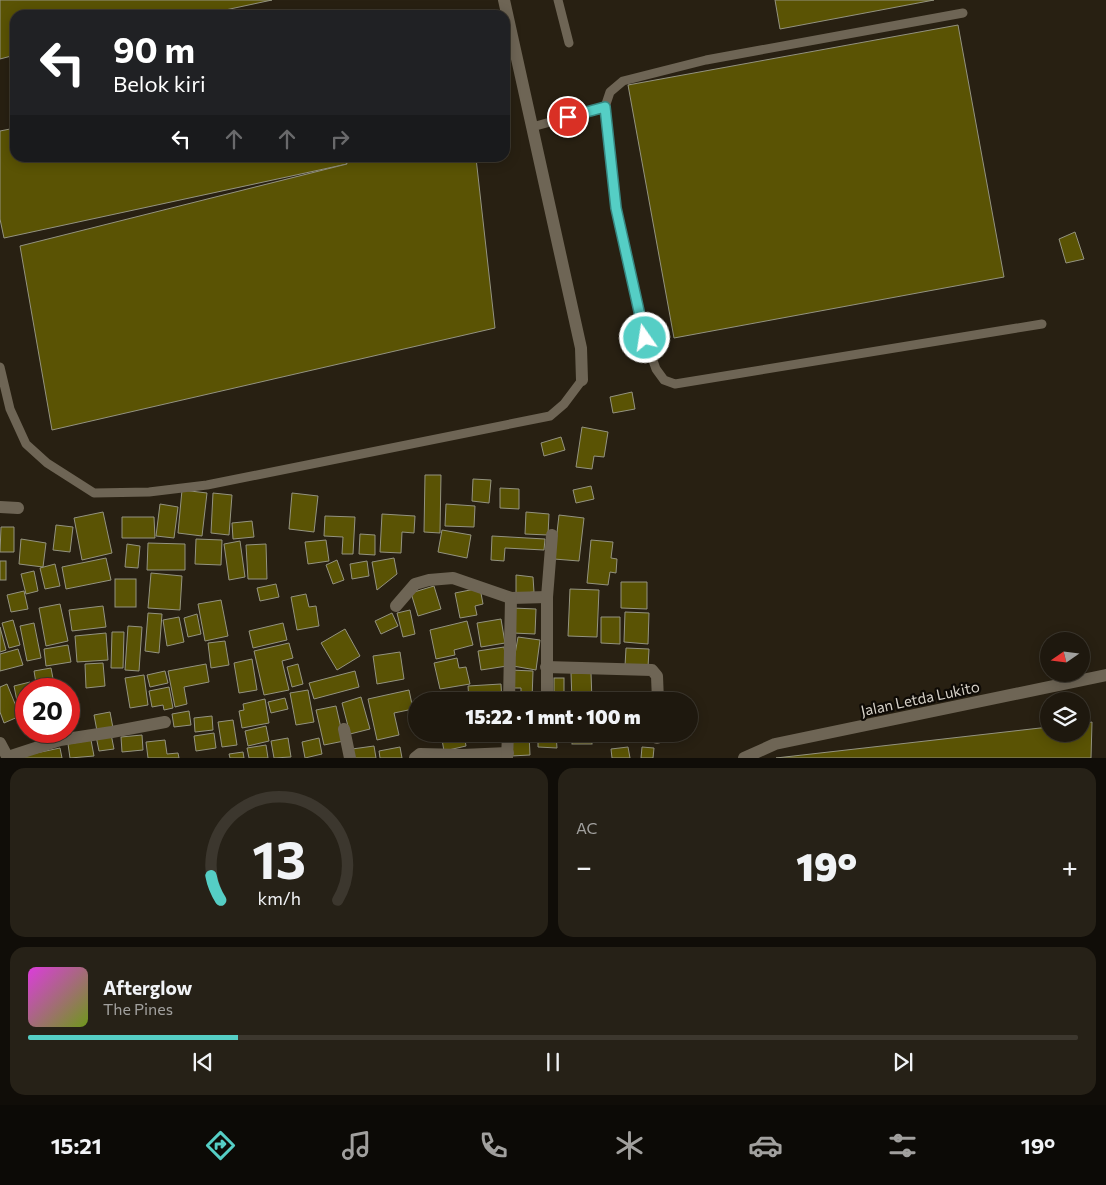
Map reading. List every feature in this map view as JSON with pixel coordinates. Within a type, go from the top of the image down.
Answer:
[{"type":"street","points":[[510,27],[581,348],[582,380]]},
{"type":"street","points":[[0,507],[18,508]]},
{"type":"street","points":[[547,692],[547,597],[552,535]]},
{"type":"street","points":[[396,606],[415,584],[429,580],[453,578],[512,598],[547,597]]},
{"type":"street","points":[[509,692],[512,598]]},
{"type":"street","points":[[546,667],[652,670],[657,676],[658,692]]},
{"type":"street","name":"Jalan Letda Lukito","points":[[744,758],[775,744],[1106,675]]},
{"type":"street","points":[[0,743],[8,757],[60,740],[165,722]]},
{"type":"street","points":[[344,730],[350,758]]},
{"type":"street","points":[[415,758],[420,754],[507,755],[508,742]]},
{"type":"lane","points":[[558,0],[569,43]]},
{"type":"lane","points":[[963,13],[706,60],[623,81],[610,92],[605,107],[616,208],[645,338],[656,369],[664,380],[675,384],[1042,324]]},
{"type":"lane","points":[[532,126],[605,107]]},
{"type":"lane","points":[[0,367],[10,409],[26,444],[47,463],[94,493],[148,492],[207,485],[550,416],[564,404],[582,380]]},
{"type":"building","points":[[0,0],[272,0],[225,10],[10,10],[10,56],[0,59]]},
{"type":"building","points":[[775,0],[934,0],[780,29]]},
{"type":"building","points":[[958,25],[1004,277],[674,338],[628,85]]},
{"type":"building","points":[[10,129],[10,162],[347,162],[347,164],[4,238],[0,219],[0,131]]},
{"type":"building","points":[[347,162],[476,162],[495,328],[52,430],[20,246],[347,164]]},
{"type":"building","points":[[1075,232],[1084,259],[1066,263],[1059,239]]},
{"type":"building","points":[[632,392],[635,409],[613,413],[610,397]]},
{"type":"building","points":[[582,427],[608,432],[604,457],[594,456],[592,469],[576,467]]},
{"type":"building","points":[[561,437],[565,450],[544,456],[541,443]]},
{"type":"building","points":[[425,475],[441,475],[440,533],[424,532]]},
{"type":"building","points":[[473,479],[491,480],[489,503],[472,501]]},
{"type":"building","points":[[591,486],[594,499],[576,503],[573,490]]},
{"type":"building","points":[[500,488],[519,489],[519,509],[500,508]]},
{"type":"building","points":[[182,490],[207,493],[202,536],[178,533]]},
{"type":"building","points":[[213,493],[232,495],[229,535],[211,533]]},
{"type":"building","points":[[292,493],[318,496],[314,532],[289,529]]},
{"type":"building","points":[[160,504],[178,507],[174,538],[156,536]]},
{"type":"building","points":[[446,504],[475,506],[474,527],[445,526]]},
{"type":"building","points":[[103,512],[112,553],[82,560],[74,518]]},
{"type":"building","points":[[526,512],[549,514],[548,535],[525,534]]},
{"type":"building","points":[[382,514],[415,516],[414,533],[402,532],[401,553],[380,552]]},
{"type":"building","points":[[559,515],[584,518],[579,561],[554,559]]},
{"type":"building","points":[[325,516],[355,517],[353,554],[342,554],[343,537],[324,536]]},
{"type":"building","points":[[122,517],[154,517],[155,538],[122,538]]},
{"type":"building","points":[[252,521],[254,537],[233,539],[232,523]]},
{"type":"building","points":[[56,525],[73,527],[70,552],[53,550]]},
{"type":"building","points":[[1,527],[14,527],[14,552],[0,552]]},
{"type":"building","points":[[442,530],[471,535],[467,558],[438,552]]},
{"type":"building","points":[[360,534],[375,535],[375,555],[359,554]]},
{"type":"building","points":[[492,536],[545,539],[544,550],[505,548],[504,561],[491,560]]},
{"type":"building","points":[[21,539],[46,543],[43,567],[19,564]]},
{"type":"building","points":[[196,539],[222,540],[221,565],[195,564]]},
{"type":"building","points":[[326,540],[329,561],[308,564],[305,542]]},
{"type":"building","points":[[591,540],[613,542],[611,558],[617,559],[616,573],[610,572],[608,585],[587,583]]},
{"type":"building","points":[[240,541],[245,577],[229,580],[224,544]]},
{"type":"building","points":[[148,543],[185,544],[185,570],[147,570]]},
{"type":"building","points":[[127,544],[140,546],[138,568],[125,567]]},
{"type":"building","points":[[266,544],[267,579],[248,579],[246,545]]},
{"type":"building","points":[[106,558],[111,580],[66,589],[62,567]]},
{"type":"building","points":[[394,558],[397,574],[377,590],[372,562]]},
{"type":"building","points":[[337,560],[344,580],[333,584],[326,565]]},
{"type":"building","points":[[0,561],[6,561],[6,580],[0,580]]},
{"type":"building","points":[[367,561],[369,576],[352,579],[350,564]]},
{"type":"building","points":[[55,564],[60,586],[45,589],[40,568]]},
{"type":"building","points":[[34,571],[38,591],[26,594],[21,574]]},
{"type":"building","points":[[151,573],[182,576],[180,610],[148,608]]},
{"type":"building","points":[[516,575],[533,577],[534,592],[516,594]]},
{"type":"building","points":[[115,579],[136,579],[136,607],[115,607]]},
{"type":"building","points":[[621,582],[647,582],[647,609],[621,608]]},
{"type":"building","points":[[276,584],[279,597],[260,601],[257,588]]},
{"type":"building","points":[[434,586],[441,609],[418,616],[411,593]]},
{"type":"building","points":[[480,588],[483,604],[475,606],[477,615],[460,618],[455,593]]},
{"type":"building","points":[[570,589],[599,590],[597,637],[568,636]]},
{"type":"building","points":[[24,591],[28,609],[11,612],[7,595]]},
{"type":"building","points":[[306,594],[309,607],[316,606],[319,626],[297,630],[291,597]]},
{"type":"building","points":[[221,600],[228,636],[205,641],[198,604]]},
{"type":"building","points":[[60,604],[68,641],[46,646],[39,608]]},
{"type":"building","points":[[103,606],[106,627],[72,631],[69,610]]},
{"type":"building","points":[[513,608],[536,609],[535,634],[513,633]]},
{"type":"building","points":[[410,610],[415,634],[403,637],[397,613]]},
{"type":"building","points":[[625,612],[649,613],[648,644],[624,642]]},
{"type":"building","points":[[148,613],[162,614],[159,653],[145,651]]},
{"type":"building","points":[[392,613],[398,626],[381,634],[375,621]]},
{"type":"building","points":[[197,614],[201,634],[188,637],[184,618]]},
{"type":"building","points":[[179,617],[184,642],[167,646],[163,620]]},
{"type":"building","points":[[601,617],[620,617],[620,644],[601,643]]},
{"type":"building","points":[[501,619],[505,643],[481,647],[477,623]]},
{"type":"building","points":[[13,620],[20,645],[9,648],[2,623]]},
{"type":"building","points":[[467,621],[473,645],[454,650],[455,655],[436,659],[430,630]]},
{"type":"building","points":[[34,623],[41,658],[27,661],[20,626]]},
{"type":"building","points":[[283,623],[287,640],[253,648],[249,631]]},
{"type":"building","points":[[128,626],[142,627],[139,671],[125,670]]},
{"type":"building","points":[[0,627],[6,650],[0,652]]},
{"type":"building","points":[[345,629],[360,656],[337,670],[321,643]]},
{"type":"building","points":[[112,632],[124,632],[123,668],[111,668]]},
{"type":"building","points":[[106,633],[108,660],[77,662],[75,636]]},
{"type":"building","points":[[518,637],[540,640],[536,670],[513,666]]},
{"type":"building","points":[[225,641],[229,665],[211,668],[208,643]]},
{"type":"building","points":[[289,643],[293,658],[282,661],[289,690],[264,695],[254,651]]},
{"type":"building","points":[[68,645],[71,662],[46,666],[44,649]]},
{"type":"building","points":[[504,647],[507,666],[481,670],[478,651]]},
{"type":"building","points":[[626,648],[649,649],[648,667],[625,666]]},
{"type":"building","points":[[18,649],[23,665],[0,671],[0,654]]},
{"type":"building","points":[[400,652],[404,679],[377,684],[373,656]]},
{"type":"building","points":[[457,658],[459,668],[466,667],[470,684],[440,689],[434,663]]},
{"type":"building","points":[[252,659],[257,690],[239,693],[234,663]]},
{"type":"building","points":[[103,663],[105,686],[86,688],[85,664]]},
{"type":"building","points":[[206,664],[209,682],[184,687],[187,704],[175,707],[168,671]]},
{"type":"building","points":[[298,664],[303,684],[292,687],[287,667]]},
{"type":"building","points":[[51,668],[53,678],[35,678],[34,671]]},
{"type":"building","points":[[510,670],[533,671],[532,692],[521,692],[521,688],[510,688]]},
{"type":"building","points":[[165,671],[168,683],[150,687],[147,675]]},
{"type":"building","points":[[355,671],[359,687],[314,699],[309,683]]},
{"type":"building","points":[[571,673],[591,673],[592,692],[572,692]]},
{"type":"building","points":[[144,675],[148,705],[130,708],[125,678]]},
{"type":"building","points":[[554,678],[564,678],[564,692],[554,692]]},
{"type":"building","points":[[7,684],[15,704],[15,718],[4,723],[0,712],[0,687]]},
{"type":"building","points":[[501,684],[501,692],[468,692],[468,686]]},
{"type":"building","points":[[169,687],[173,708],[164,710],[163,705],[152,707],[149,691]]},
{"type":"building","points":[[308,690],[314,722],[296,725],[290,693]]},
{"type":"building","points":[[409,690],[408,710],[394,713],[399,735],[377,740],[368,699]]},
{"type":"building","points":[[361,697],[370,729],[350,734],[342,703]]},
{"type":"building","points":[[285,698],[288,709],[271,713],[268,702]]},
{"type":"building","points":[[265,699],[269,723],[242,728],[239,711],[244,710],[243,704]]},
{"type":"building","points":[[336,706],[344,741],[324,745],[316,710]]},
{"type":"building","points":[[189,711],[191,725],[174,727],[172,714]]},
{"type":"building","points":[[110,712],[113,728],[97,731],[94,715]]},
{"type":"building","points":[[212,716],[213,730],[195,732],[194,718]]},
{"type":"building","points":[[233,720],[237,745],[222,747],[218,722]]},
{"type":"building","points":[[1090,722],[1092,722],[1091,758],[776,758],[1040,728],[1040,742],[1090,742]]},
{"type":"building","points":[[266,726],[269,741],[248,746],[245,731]]},
{"type":"building","points":[[214,733],[216,748],[196,751],[194,736]]},
{"type":"building","points":[[111,734],[114,749],[99,751],[96,736]]},
{"type":"building","points":[[142,735],[143,750],[122,752],[121,737]]},
{"type":"building","points":[[288,738],[291,757],[274,758],[271,741]]},
{"type":"building","points":[[319,738],[322,754],[305,758],[302,742]]},
{"type":"building","points":[[91,740],[94,756],[70,758],[68,744]]},
{"type":"building","points":[[165,740],[167,754],[178,753],[179,758],[148,758],[146,742]]},
{"type":"building","points":[[442,742],[465,742],[466,746],[444,751]]},
{"type":"building","points":[[510,742],[529,742],[530,755],[511,756]]},
{"type":"building","points":[[538,742],[557,742],[557,748],[538,747]]},
{"type":"building","points":[[572,742],[592,742],[592,744],[572,744]]},
{"type":"building","points":[[266,745],[268,758],[249,758],[247,748]]},
{"type":"building","points":[[374,746],[376,758],[354,758],[352,749]]},
{"type":"building","points":[[400,747],[402,758],[380,758],[379,751]]},
{"type":"building","points":[[628,747],[630,758],[612,758],[611,749]]},
{"type":"building","points":[[642,747],[654,748],[653,758],[641,758]]},
{"type":"building","points":[[60,748],[62,758],[17,758],[17,757]]},
{"type":"building","points":[[243,752],[244,758],[230,758],[229,754]]},
{"type":"route","points":[[568,117],[605,107],[616,208],[645,338]]}]
